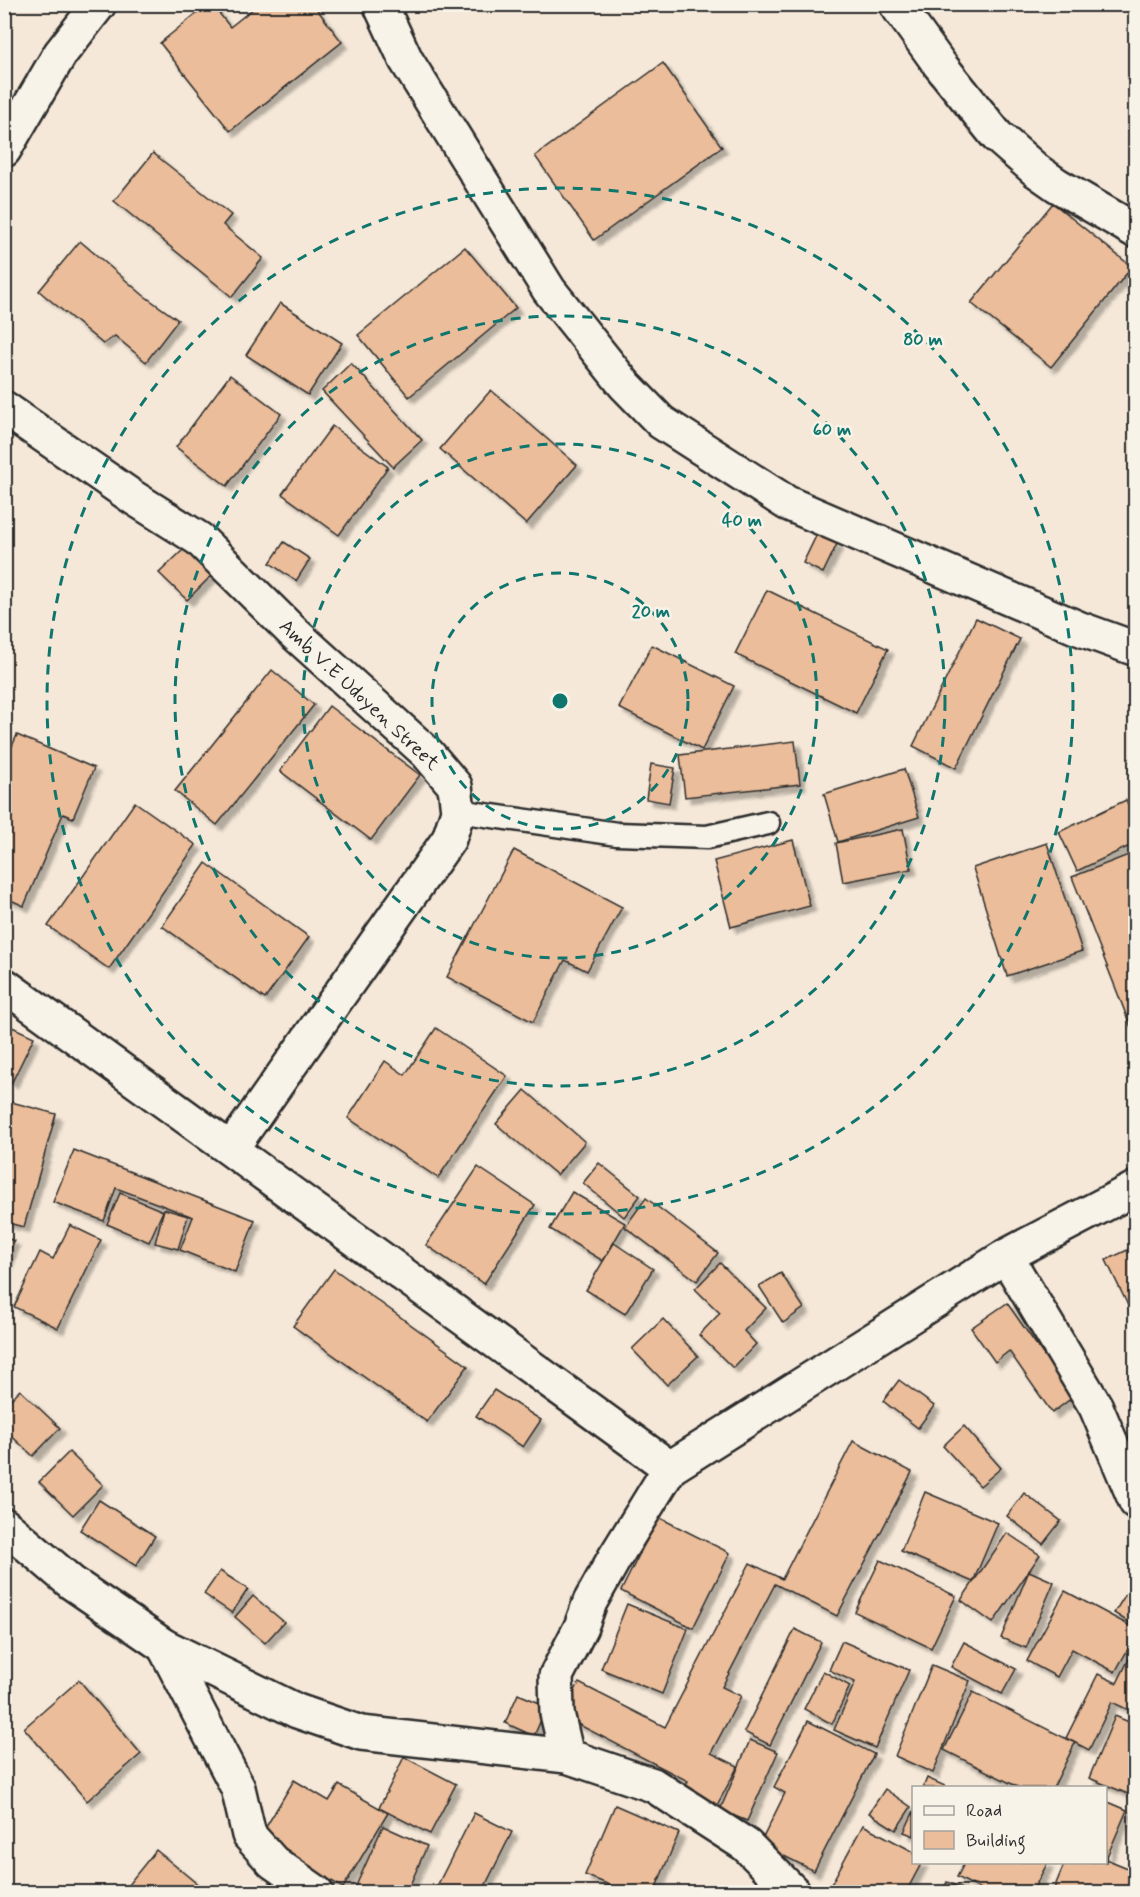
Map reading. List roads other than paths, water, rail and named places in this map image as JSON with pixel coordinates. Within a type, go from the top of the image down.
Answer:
[{"type":"street","points":[[4,150],[60,54],[99,4]]},
{"type":"street","points":[[380,4],[406,60],[549,290],[624,384],[661,422],[787,503],[1078,628],[1136,648]]},
{"type":"street","points":[[896,4],[940,65],[997,136],[1037,171],[1057,185],[1136,231]]},
{"type":"street","name":"Amb V.E Udoyen Street","points":[[4,408],[134,498],[200,539],[293,632],[427,753],[456,786],[458,812],[449,839],[231,1149]]},
{"type":"street","points":[[4,985],[670,1468]]},
{"type":"street","points":[[567,1756],[557,1713],[556,1676],[581,1627],[590,1602],[670,1468],[1006,1256],[1136,1188]]},
{"type":"street","points":[[1006,1256],[1096,1407],[1136,1502]]},
{"type":"street","points":[[4,1525],[72,1583],[164,1646],[297,1711],[361,1732],[567,1756],[653,1785],[746,1845],[793,1893]]},
{"type":"street","points":[[164,1646],[237,1788],[249,1834],[273,1862],[316,1893]]},
{"type":"lane","points":[[458,812],[628,835],[707,837],[768,823]]}]
